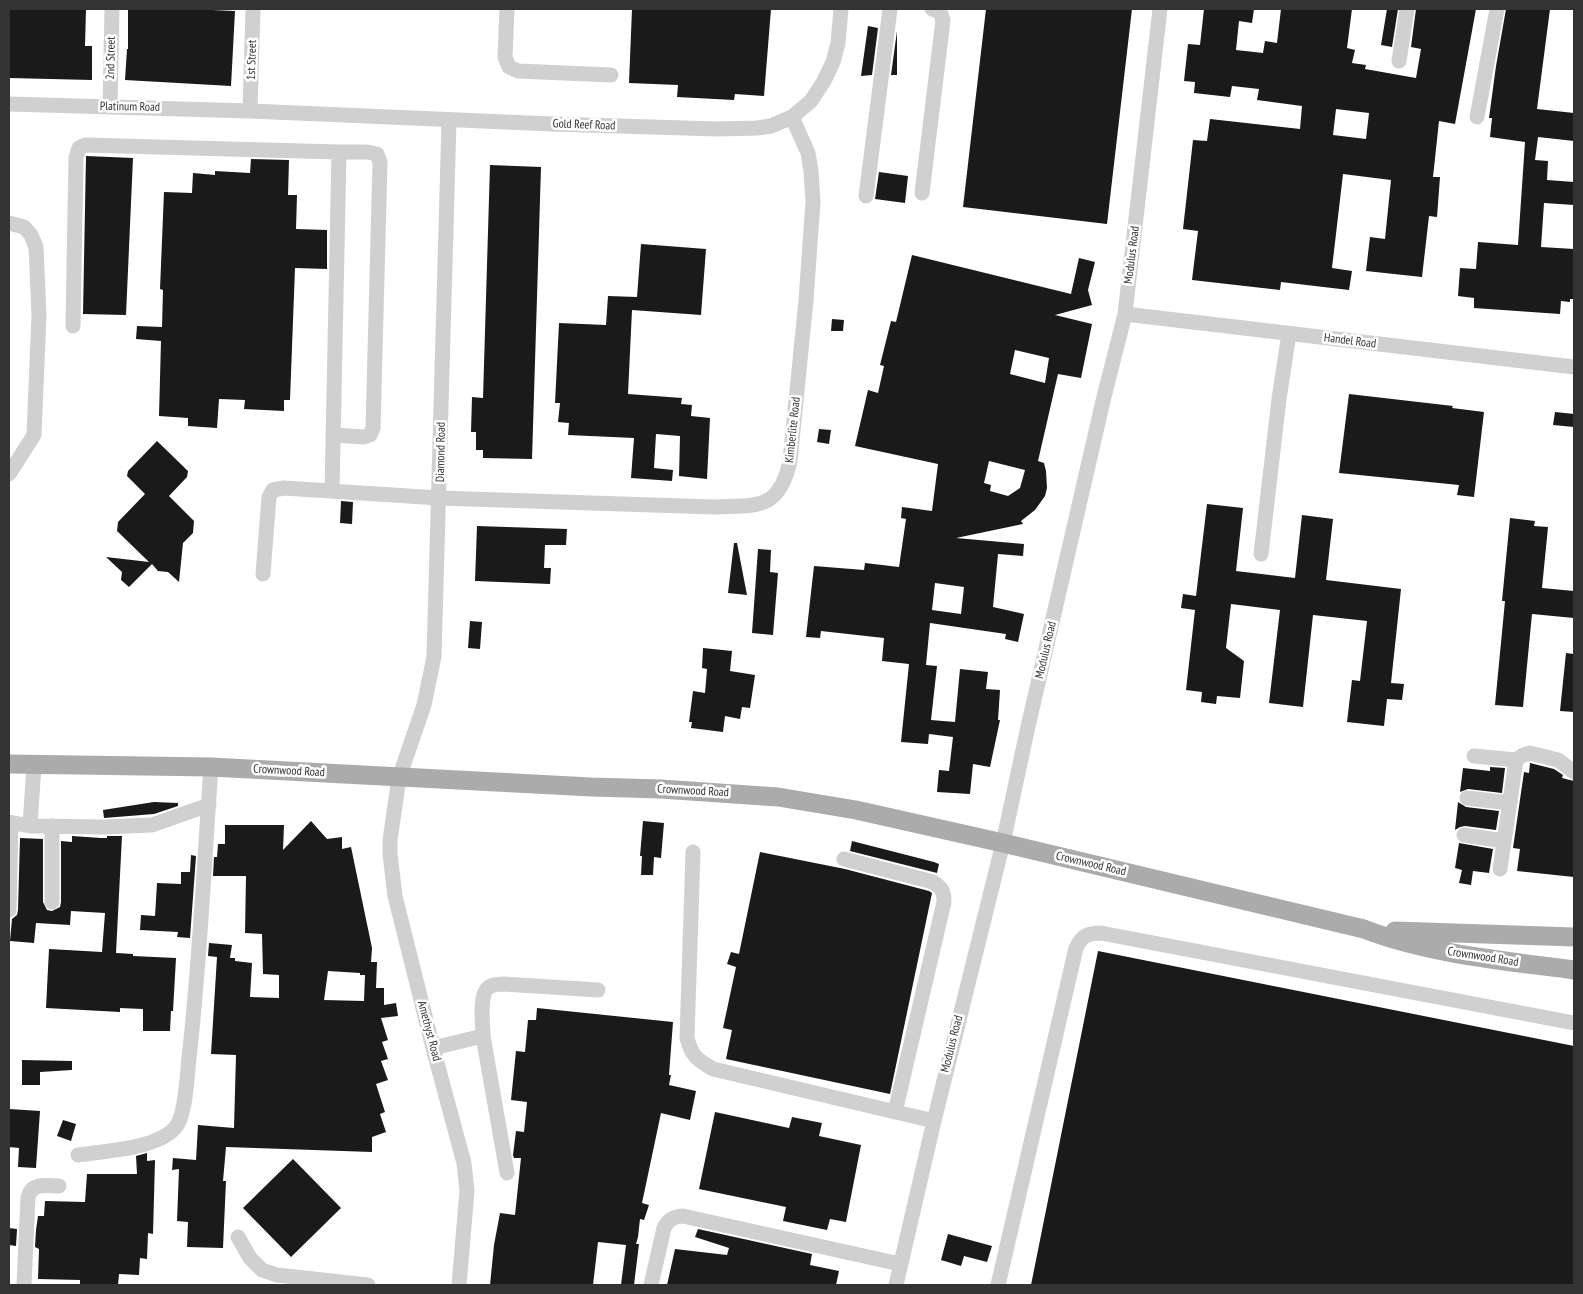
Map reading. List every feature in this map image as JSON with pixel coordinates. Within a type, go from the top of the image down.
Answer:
[{"type":"main road","name":"Crownwood Road","points":[[9,764],[211,767],[399,778],[661,789],[778,797],[856,810],[1003,843],[1364,929],[1381,936],[1433,948],[1574,970]]},
{"type":"main road","name":"Crownwood Road","points":[[1364,929],[1574,937]]},
{"type":"street","name":"2nd Street","points":[[110,107],[112,9]]},
{"type":"street","name":"1st Street","points":[[250,110],[253,9]]},
{"type":"street","points":[[507,9],[505,57],[509,67],[518,72],[611,75]]},
{"type":"street","name":"Gold Reef Road","points":[[250,110],[449,121],[744,129],[771,126],[792,117],[811,101],[828,72],[838,43],[841,9]]},
{"type":"street","points":[[866,196],[890,9]]},
{"type":"street","points":[[922,193],[943,20],[940,12],[932,9]]},
{"type":"street","name":"Modulus Road","points":[[896,1285],[934,1121],[1003,843],[1029,721],[1103,401],[1126,314],[1160,9]]},
{"type":"street","points":[[1399,61],[1407,9]]},
{"type":"street","points":[[1478,117],[1497,9]]},
{"type":"street","name":"Platinum Road","points":[[9,104],[250,110]]},
{"type":"street","name":"Kimberlite Road","points":[[263,574],[269,497],[273,490],[284,488],[439,498],[714,507],[752,506],[766,501],[776,494],[787,476],[790,462],[806,300],[813,202],[808,153],[792,117]]},
{"type":"street","name":"Diamond Road","points":[[399,778],[424,705],[434,657],[449,121]]},
{"type":"street","points":[[73,326],[76,157],[79,148],[85,145],[367,152],[377,154],[380,162],[373,428],[370,435],[364,437],[333,435]]},
{"type":"street","points":[[332,491],[339,152]]},
{"type":"street","points":[[9,223],[24,226],[36,247],[39,315],[34,435],[9,474]]},
{"type":"street","name":"Handel Road","points":[[1126,314],[1574,367]]},
{"type":"street","points":[[1261,554],[1288,334]]},
{"type":"street","points":[[1474,756],[1516,760],[1530,753],[1558,760],[1574,772]]},
{"type":"street","points":[[1500,869],[1516,760]]},
{"type":"street","points":[[30,826],[34,765]]},
{"type":"street","points":[[78,1155],[140,1145],[161,1138],[176,1127],[184,1105],[194,1018],[211,767]]},
{"type":"street","name":"Amethyst Road","points":[[399,778],[390,840],[390,870],[433,1048],[456,1129],[466,1178],[467,1191],[459,1285]]},
{"type":"street","points":[[1467,798],[1510,803]]},
{"type":"street","points":[[9,910],[10,823],[30,826],[152,825],[208,805]]},
{"type":"street","points":[[52,826],[52,902]]},
{"type":"street","points":[[1464,835],[1504,841]]},
{"type":"street","points":[[693,852],[687,1038],[691,1053],[697,1060],[713,1069],[934,1121]]},
{"type":"street","points":[[844,859],[933,882],[942,888],[944,893],[944,902],[895,1112]]},
{"type":"street","points":[[998,1285],[1076,948],[1082,937],[1091,933],[1101,933],[1574,1023]]},
{"type":"street","points":[[507,1173],[483,1036],[482,999],[485,991],[490,986],[504,984],[598,990]]},
{"type":"street","points":[[433,1048],[483,1036]]},
{"type":"street","points":[[24,1285],[29,1192],[32,1188],[39,1186],[59,1186]]},
{"type":"street","points":[[651,1285],[664,1228],[668,1221],[674,1217],[683,1216],[900,1264]]},
{"type":"street","points":[[238,1236],[250,1258],[262,1270],[277,1275],[368,1285]]},
{"type":"building","points":[[9,9],[86,9],[85,46],[92,46],[92,80],[9,78]]},
{"type":"building","points":[[128,9],[235,11],[231,86],[125,80],[128,49]]},
{"type":"building","points":[[632,9],[771,9],[764,96],[735,94],[734,100],[677,97],[678,85],[629,83]]},
{"type":"building","points":[[986,9],[1132,9],[1107,224],[963,207]]},
{"type":"building","points":[[1204,9],[1254,9],[1252,23],[1239,21],[1236,50],[1263,53],[1265,41],[1277,43],[1281,9],[1352,9],[1347,48],[1355,50],[1352,63],[1366,65],[1365,69],[1416,78],[1421,49],[1411,47],[1416,9],[1476,9],[1455,124],[1439,121],[1433,177],[1440,177],[1437,217],[1429,216],[1422,277],[1366,271],[1370,237],[1385,239],[1391,180],[1343,174],[1332,268],[1352,271],[1349,290],[1281,282],[1280,290],[1192,280],[1198,231],[1183,229],[1193,140],[1207,141],[1210,119],[1300,129],[1302,106],[1257,100],[1259,89],[1232,86],[1230,97],[1194,93],[1195,82],[1184,81],[1188,44],[1200,45]],"holes":[[[1336,109],[1369,113],[1366,139],[1333,135]]]},
{"type":"building","points":[[1387,9],[1398,9],[1392,47],[1381,45]]},
{"type":"building","points":[[1506,9],[1550,9],[1537,109],[1574,113],[1574,141],[1538,137],[1535,160],[1548,161],[1547,180],[1574,182],[1574,205],[1544,203],[1541,247],[1574,249],[1574,299],[1570,299],[1570,302],[1561,301],[1560,314],[1474,308],[1474,298],[1458,296],[1460,268],[1476,269],[1478,242],[1518,245],[1525,142],[1490,137],[1492,118],[1489,118]]},
{"type":"building","points":[[868,26],[878,28],[872,75],[861,76]]},
{"type":"building","points":[[897,31],[897,75],[891,75]]},
{"type":"building","points":[[86,156],[133,158],[126,315],[83,314]]},
{"type":"building","points":[[251,159],[289,160],[288,195],[297,195],[296,229],[327,230],[327,269],[295,268],[290,400],[284,400],[284,411],[244,409],[245,400],[219,399],[217,428],[188,426],[188,418],[159,416],[161,341],[136,339],[137,326],[162,327],[163,290],[160,289],[164,192],[192,193],[193,173],[215,175],[215,171],[250,173]]},
{"type":"building","points":[[490,165],[541,167],[532,459],[483,458],[483,450],[476,450],[476,432],[471,432],[472,397],[483,398]]},
{"type":"building","points":[[879,172],[908,176],[905,203],[875,199]]},
{"type":"building","points":[[641,244],[706,249],[701,315],[632,310],[628,394],[682,398],[681,404],[692,405],[691,416],[710,418],[707,479],[679,476],[680,436],[656,434],[654,468],[673,470],[672,481],[631,478],[634,438],[568,435],[569,423],[558,422],[560,403],[555,403],[559,323],[606,325],[608,296],[637,297]]},
{"type":"building","points":[[912,255],[1071,294],[1079,258],[1095,262],[1088,290],[1092,305],[1055,315],[1092,324],[1081,378],[1058,374],[1038,461],[1044,463],[1046,471],[1047,488],[1045,496],[1035,510],[1021,521],[1023,524],[956,538],[1024,544],[1023,556],[998,554],[993,607],[1024,614],[1018,642],[1005,639],[1006,634],[930,623],[926,665],[937,666],[931,720],[955,722],[960,669],[988,672],[986,689],[1000,690],[998,720],[1000,720],[990,767],[973,764],[970,794],[937,792],[939,770],[949,771],[953,737],[929,734],[928,744],[901,742],[909,664],[882,661],[884,638],[821,631],[820,638],[806,637],[814,566],[864,570],[865,563],[899,567],[906,519],[901,518],[902,507],[932,511],[938,464],[855,446],[868,390],[878,393],[884,366],[880,365],[891,321],[896,322]],"holes":[[[1015,350],[1049,358],[1045,383],[1010,374]],[[989,461],[1025,470],[1020,488],[1008,496],[990,491],[991,485],[984,483]],[[935,583],[964,587],[961,614],[932,610]]]},
{"type":"building","points":[[832,319],[844,320],[843,331],[831,331]]},
{"type":"building","points":[[1349,394],[1453,406],[1452,408],[1484,412],[1474,497],[1457,495],[1459,485],[1339,473]]},
{"type":"building","points":[[1555,412],[1574,414],[1574,427],[1553,425]]},
{"type":"building","points":[[819,429],[831,430],[829,444],[817,442]]},
{"type":"building","points":[[157,441],[188,471],[187,477],[169,496],[194,521],[193,533],[183,543],[179,582],[168,572],[158,571],[152,564],[129,587],[121,580],[122,572],[106,557],[149,562],[117,531],[118,522],[145,494],[127,476],[128,471]]},
{"type":"building","points":[[341,501],[353,502],[352,524],[340,523]]},
{"type":"building","points":[[1207,504],[1243,508],[1236,571],[1295,578],[1302,515],[1333,519],[1326,580],[1401,589],[1391,683],[1404,684],[1402,700],[1387,699],[1384,726],[1347,722],[1352,680],[1360,681],[1367,621],[1313,615],[1303,707],[1269,703],[1280,610],[1231,604],[1226,648],[1244,661],[1240,698],[1217,696],[1216,704],[1201,702],[1202,692],[1186,690],[1195,610],[1181,608],[1183,594],[1196,596]]},
{"type":"building","points":[[1510,518],[1535,521],[1534,526],[1548,527],[1542,588],[1574,591],[1574,618],[1532,614],[1523,707],[1495,705],[1505,601],[1502,601]]},
{"type":"building","points":[[477,526],[567,529],[566,545],[545,545],[544,568],[551,568],[550,584],[475,581]]},
{"type":"building","points":[[734,543],[737,543],[747,595],[728,593]]},
{"type":"building","points":[[758,549],[771,550],[770,572],[778,573],[773,635],[752,633]]},
{"type":"building","points":[[470,621],[482,622],[480,649],[468,648]]},
{"type":"building","points":[[703,648],[732,651],[730,671],[755,675],[750,708],[742,707],[740,719],[725,716],[723,732],[691,728],[692,722],[689,722],[693,691],[705,693],[707,669],[702,668]]},
{"type":"building","points":[[1566,653],[1574,654],[1574,712],[1560,711]]},
{"type":"building","points":[[1530,763],[1554,769],[1563,775],[1562,778],[1574,781],[1574,877],[1517,871],[1520,849],[1513,848],[1524,772],[1529,773]]},
{"type":"building","points":[[1490,767],[1505,768],[1502,793],[1468,789],[1460,792],[1463,768],[1490,771]]},
{"type":"building","points":[[154,802],[178,803],[178,806],[154,814],[104,818],[103,810]]},
{"type":"building","points":[[1458,802],[1466,807],[1499,811],[1496,830],[1465,826],[1455,830]]},
{"type":"building","points":[[311,821],[327,839],[342,837],[342,849],[351,847],[372,948],[371,962],[377,962],[376,988],[384,988],[384,1005],[396,1003],[398,1016],[381,1018],[388,1040],[382,1042],[388,1059],[381,1061],[388,1080],[376,1084],[385,1112],[380,1114],[386,1132],[372,1137],[372,1152],[226,1147],[223,1181],[226,1181],[223,1248],[187,1247],[188,1222],[177,1221],[179,1169],[172,1170],[173,1158],[196,1160],[198,1125],[234,1128],[236,1055],[211,1054],[217,957],[208,956],[209,943],[232,945],[230,958],[235,958],[235,961],[252,963],[250,997],[279,998],[279,975],[263,974],[262,934],[245,933],[246,876],[213,876],[214,857],[217,857],[218,844],[225,844],[225,825],[284,825],[283,850]],"holes":[[[328,971],[360,973],[360,975],[365,975],[364,1001],[324,1000]]]},
{"type":"building","points":[[643,821],[664,823],[661,858],[654,857],[653,875],[641,875],[642,856],[640,856]]},
{"type":"building","points":[[72,836],[107,838],[107,836],[122,836],[116,953],[133,954],[133,956],[176,958],[170,1031],[143,1031],[143,1009],[120,1008],[120,1012],[46,1008],[49,949],[102,952],[105,913],[71,911],[70,925],[36,923],[34,943],[10,941],[12,919],[17,915],[18,910],[20,838],[43,839],[43,902],[47,910],[52,911],[60,907],[61,902],[61,841],[72,842]]},
{"type":"building","points":[[852,841],[934,862],[939,864],[937,873],[850,851]]},
{"type":"building","points":[[1459,843],[1493,849],[1489,873],[1473,871],[1471,885],[1459,883],[1462,870],[1455,868]]},
{"type":"building","points":[[760,852],[845,869],[932,893],[890,1094],[726,1059],[732,1030],[723,1028],[736,967],[727,964],[731,952],[739,954]]},
{"type":"building","points":[[191,855],[196,856],[190,938],[177,937],[178,932],[140,930],[141,915],[155,916],[157,883],[181,884],[181,872],[190,872]]},
{"type":"building","points":[[1098,951],[1574,1046],[1574,1285],[1031,1285]]},
{"type":"building","points":[[537,1008],[673,1022],[669,1085],[696,1091],[690,1120],[661,1113],[642,1203],[649,1205],[644,1220],[640,1219],[636,1244],[639,1244],[634,1285],[621,1285],[626,1245],[598,1242],[593,1285],[490,1285],[494,1245],[500,1213],[515,1215],[521,1158],[514,1158],[513,1155],[516,1131],[524,1132],[527,1102],[511,1100],[516,1051],[525,1052],[528,1020],[536,1020]]},
{"type":"building","points":[[22,1060],[72,1061],[72,1070],[40,1072],[40,1085],[22,1085]]},
{"type":"building","points":[[9,1109],[40,1111],[36,1168],[18,1167],[19,1148],[9,1147]]},
{"type":"building","points":[[715,1112],[789,1128],[792,1117],[822,1123],[819,1136],[861,1145],[846,1222],[830,1219],[827,1230],[783,1221],[786,1207],[699,1189]]},
{"type":"building","points":[[63,1120],[76,1124],[71,1141],[57,1136]]},
{"type":"building","points":[[147,1153],[147,1161],[155,1160],[153,1234],[148,1233],[147,1259],[140,1258],[139,1275],[119,1274],[118,1285],[80,1285],[80,1280],[38,1279],[39,1249],[35,1247],[36,1230],[38,1216],[44,1216],[45,1201],[85,1202],[87,1174],[137,1174],[136,1156]]},
{"type":"building","points":[[293,1159],[341,1208],[291,1257],[243,1208]]},
{"type":"building","points":[[9,1228],[17,1229],[16,1246],[9,1245]]},
{"type":"building","points":[[698,1229],[812,1254],[810,1265],[839,1271],[836,1285],[667,1285],[675,1249],[727,1255],[729,1248],[695,1237]]},
{"type":"building","points":[[948,1234],[992,1246],[987,1262],[964,1256],[961,1266],[941,1260]]}]
